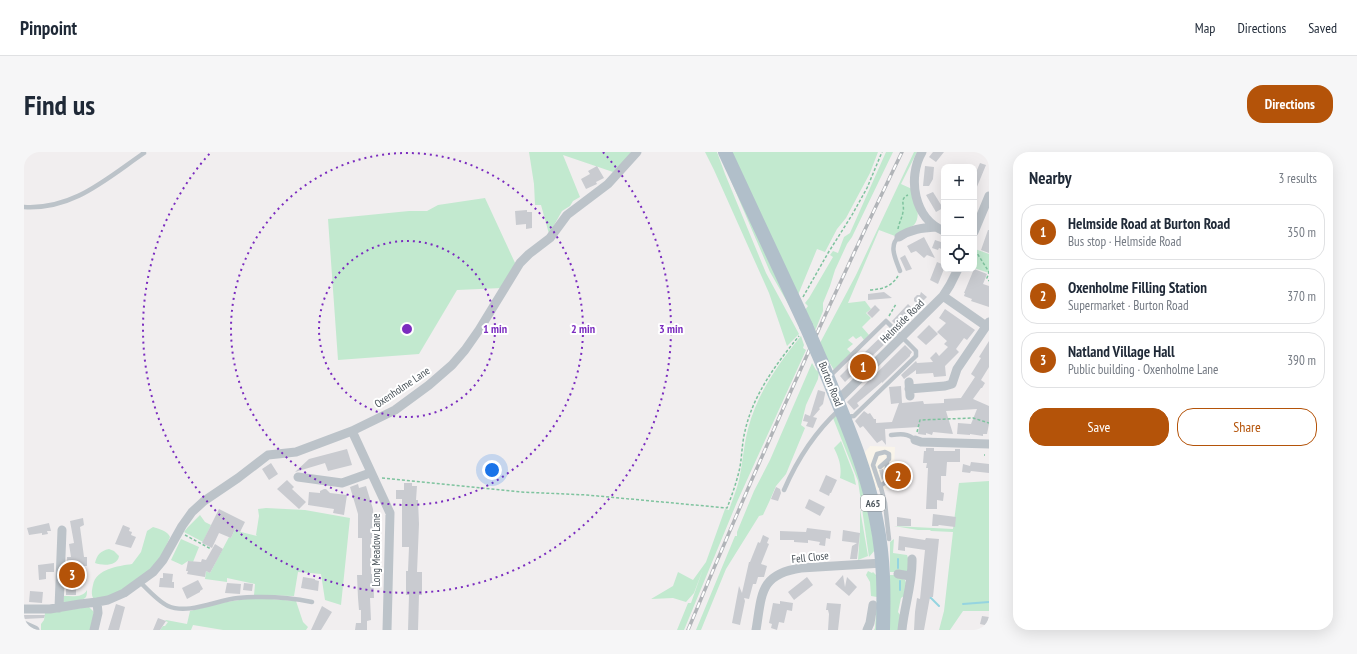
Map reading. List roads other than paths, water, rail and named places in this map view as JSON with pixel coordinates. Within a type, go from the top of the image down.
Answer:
[{"type":"main road","name":"Burton Road","points":[[725,152],[796,303],[803,330],[822,363],[841,409],[867,464],[877,497],[877,524],[883,564],[884,602],[882,630]]},
{"type":"street","name":"Oxenholme Lane","points":[[24,609],[50,610],[108,600],[124,593],[153,572],[163,560],[178,532],[192,512],[204,501],[268,455],[296,452],[352,431],[394,410],[429,386],[452,365],[465,350],[520,263],[550,238],[567,215],[608,184],[637,152]]},
{"type":"street","points":[[922,152],[916,167],[914,185],[916,197],[924,215],[940,229]]},
{"type":"street","points":[[977,225],[989,196]]},
{"type":"street","points":[[918,228],[924,215]]},
{"type":"street","points":[[899,234],[918,228],[940,229]]},
{"type":"street","name":"Helmside Road","points":[[841,409],[903,337],[943,296],[956,272]]},
{"type":"street","points":[[909,389],[946,386],[952,384],[957,369],[988,324],[943,296]]},
{"type":"street","name":"Long Meadow Lane","points":[[352,431],[371,476],[388,510],[390,518],[387,630]]},
{"type":"street","points":[[916,437],[921,442],[989,444]]},
{"type":"street","points":[[298,477],[342,483],[371,476]]},
{"type":"street","points":[[59,608],[62,530]]},
{"type":"street","points":[[902,630],[912,559]]},
{"type":"street","name":"Fell Close","points":[[756,630],[761,596],[764,588],[770,580],[777,575],[801,568],[883,564]]},
{"type":"street","points":[[898,574],[910,576]]},
{"type":"street","points":[[94,630],[98,613],[97,602]]},
{"type":"street","points":[[867,630],[870,623],[873,605]]},
{"type":"street","points":[[24,625],[35,630]]},
{"type":"lane","points":[[24,207],[36,208],[50,206],[75,199],[94,188],[144,153],[143,152]]},
{"type":"lane","points":[[899,234],[893,244],[893,250],[900,271]]},
{"type":"lane","points":[[784,490],[802,453],[832,416],[841,409],[854,416],[916,356],[916,351],[886,321],[828,378]]},
{"type":"lane","points":[[891,435],[903,434],[916,437]]},
{"type":"lane","points":[[881,452],[889,454],[890,459],[880,468],[867,464],[881,452]]},
{"type":"lane","points":[[887,462],[887,472]]},
{"type":"lane","points":[[867,464],[880,483],[877,497],[889,539]]},
{"type":"lane","points":[[880,483],[886,482],[887,479]]},
{"type":"lane","points":[[140,582],[167,606],[182,609],[191,609],[220,601],[246,598],[293,599],[312,602]]},
{"type":"waterway","points":[[898,559],[898,568]]},
{"type":"waterway","points":[[900,581],[900,590]]},
{"type":"waterway","points":[[927,597],[931,598],[939,606]]},
{"type":"waterway","points":[[963,604],[989,602]]},
{"type":"railway","points":[[688,630],[739,509],[792,390],[846,270],[902,152]]},
{"type":"place","name":"Helmside Road at Burton Road","points":[[863,367]]},
{"type":"place","name":"Oxenholme Filling Station","points":[[898,476]]},
{"type":"place","name":"Natland Village Hall","points":[[72,575]]}]
